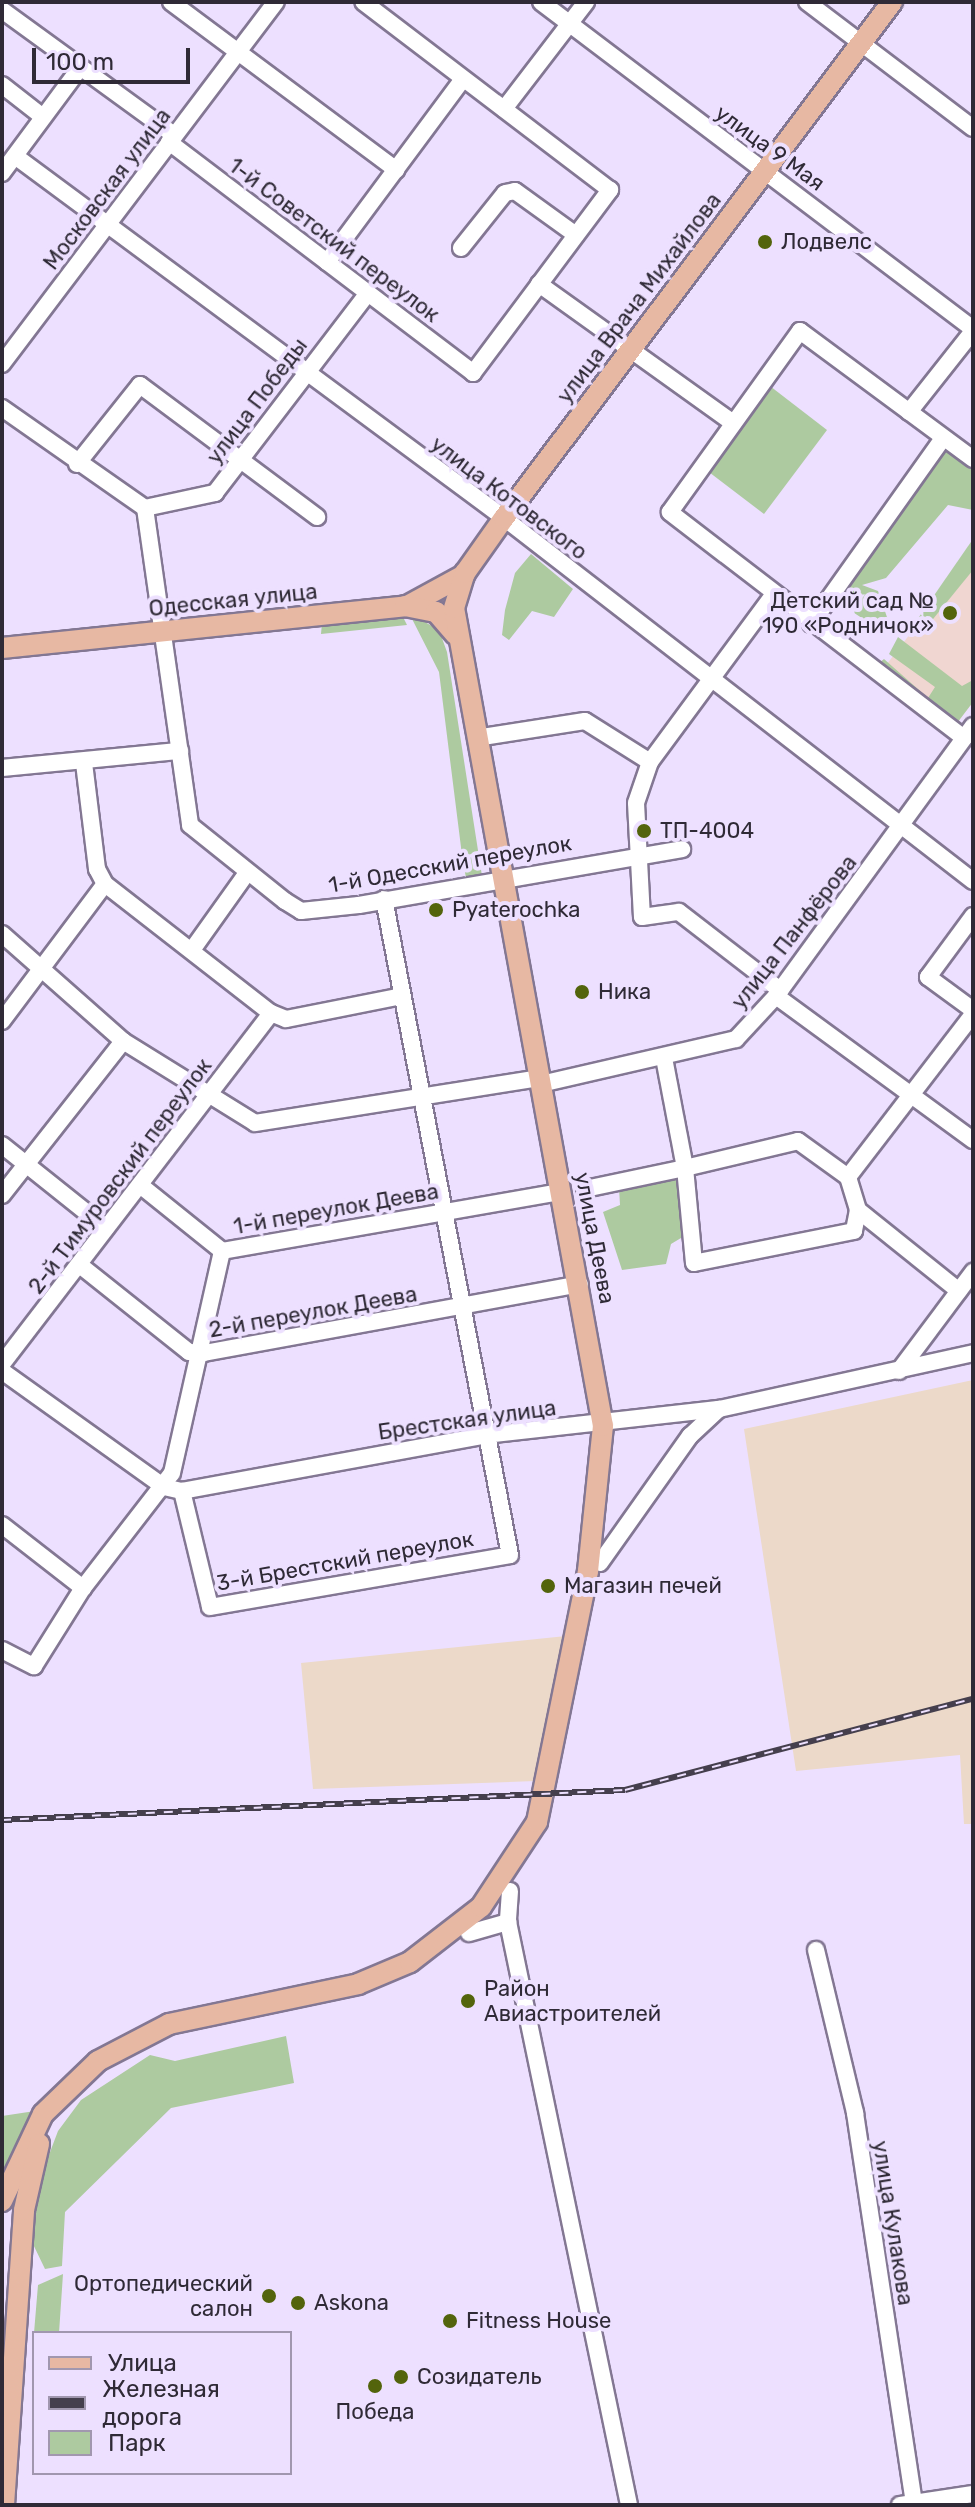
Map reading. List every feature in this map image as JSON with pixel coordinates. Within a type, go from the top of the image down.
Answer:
[{"type":"main road","name":"улица Врача Михайлова","points":[[457,636],[454,608],[465,573],[892,2]]},
{"type":"main road","points":[[405,606],[446,590],[465,573]]},
{"type":"main road","name":"Одесская улица","points":[[2,648],[405,606],[436,612],[457,636]]},
{"type":"main road","name":"улица Деева","points":[[2,2201],[43,2114],[98,2061],[169,2024],[358,1984],[410,1962],[467,1921],[526,1848],[557,1749],[603,1426],[580,1284],[560,1192],[457,636]]},
{"type":"main road","points":[[4,2505],[10,2298],[27,2178],[49,2125],[93,2078],[149,2043],[386,1987],[424,1969],[469,1933],[510,1891],[540,1847],[557,1801],[600,1563],[610,1460],[603,1426]]},
{"type":"street","points":[[171,2],[396,170]]},
{"type":"street","name":"Московская улица","points":[[2,364],[276,2]]},
{"type":"street","points":[[363,2],[610,190],[539,284],[733,423]]},
{"type":"street","name":"улица 9 Мая","points":[[541,2],[973,330]]},
{"type":"street","points":[[504,109],[586,2]]},
{"type":"street","points":[[807,2],[973,128]]},
{"type":"street","name":"1-й Советский переулок","points":[[2,10],[473,373],[539,284]]},
{"type":"street","points":[[2,173],[80,68]]},
{"type":"street","points":[[327,262],[463,79]]},
{"type":"street","points":[[2,85],[43,117]]},
{"type":"street","name":"улица Котовского","points":[[15,156],[109,222],[306,373],[504,518],[973,881]]},
{"type":"street","points":[[461,248],[505,193],[515,191],[576,235]]},
{"type":"street","name":"улица Победы","points":[[145,508],[215,493],[368,293]]},
{"type":"street","points":[[909,412],[973,330]]},
{"type":"street","points":[[968,732],[811,624],[670,512],[800,331],[973,459]]},
{"type":"street","points":[[77,464],[140,385],[244,455],[317,517]]},
{"type":"street","points":[[2,408],[77,464],[145,508]]},
{"type":"street","points":[[811,624],[943,438]]},
{"type":"street","name":"1-й Одесский переулок","points":[[145,508],[190,825],[247,873],[301,911],[682,849]]},
{"type":"street","points":[[773,595],[650,762],[636,803],[642,917],[679,912],[778,993],[973,1140]]},
{"type":"street","points":[[476,738],[585,721],[650,762]]},
{"type":"street","name":"улица Панфёрова","points":[[2,934],[44,966],[123,1041],[255,1123],[423,1091],[540,1081],[664,1058],[736,1039],[778,993],[902,827],[968,732]]},
{"type":"street","points":[[2,768],[84,763],[180,751]]},
{"type":"street","points":[[84,763],[97,869],[105,884],[271,1013],[286,1019],[402,996]]},
{"type":"street","points":[[192,950],[247,873]]},
{"type":"street","points":[[2,1021],[105,884]]},
{"type":"street","points":[[384,899],[423,1091],[486,1435]]},
{"type":"street","points":[[848,1177],[973,1012],[928,977],[973,916]]},
{"type":"street","name":"2-й Тимуровский переулок","points":[[2,1364],[81,1266],[106,1228],[271,1013]]},
{"type":"street","points":[[2,1195],[123,1041]]},
{"type":"street","points":[[664,1058],[685,1168],[694,1263],[847,1238],[858,1210]]},
{"type":"street","points":[[585,1189],[798,1141],[848,1177],[858,1210],[959,1291]]},
{"type":"street","points":[[2,1145],[106,1228]]},
{"type":"street","name":"1-й переулок Деева","points":[[140,1185],[222,1251],[560,1192]]},
{"type":"street","points":[[2,1650],[34,1666],[83,1588],[164,1487],[204,1353],[222,1251]]},
{"type":"street","name":"2-й переулок Деева","points":[[81,1266],[189,1352],[204,1353],[580,1284]]},
{"type":"street","points":[[899,1371],[973,1272]]},
{"type":"street","name":"Брестская улица","points":[[2,1371],[164,1487],[182,1491],[486,1435],[603,1426],[719,1409],[973,1353]]},
{"type":"street","points":[[600,1563],[690,1436],[719,1409]]},
{"type":"street","name":"3-й Брестский переулок","points":[[182,1491],[210,1607],[510,1555],[486,1435]]},
{"type":"street","points":[[2,1525],[83,1588]]},
{"type":"street","points":[[510,1891],[508,1922],[629,2505]]},
{"type":"street","points":[[469,1933],[508,1922]]},
{"type":"street","name":"улица Кулакова","points":[[816,1950],[855,2113],[909,2504]]},
{"type":"street","points":[[909,2504],[973,2494]]},
{"type":"shaded area","name":"Детский сад № 190 «Родничок»","points":[[973,552],[973,702],[954,727],[880,673]]},
{"type":"shaded area","points":[[973,1380],[973,1824],[964,1824],[960,1755],[796,1771],[744,1429]]},
{"type":"shaded area","points":[[566,1636],[536,1781],[313,1789],[301,1663]]},
{"type":"green space","points":[[766,383],[827,430],[764,514],[701,466]]},
{"type":"green space","points":[[945,447],[973,467],[973,510],[948,505],[886,578],[862,585],[878,591],[888,620],[880,630],[833,599]]},
{"type":"green space","points":[[973,539],[973,570],[920,635],[908,633]]},
{"type":"green space","points":[[531,554],[573,589],[554,617],[532,611],[509,640],[502,635],[505,610],[515,573]]},
{"type":"green space","points":[[401,613],[407,625],[321,634],[322,623]]},
{"type":"green space","points":[[409,613],[439,630],[447,652],[482,876],[465,879],[439,672]]},
{"type":"green space","points":[[898,637],[962,686],[973,680],[973,702],[954,727],[873,668],[884,659],[928,698],[935,687],[889,654]]},
{"type":"green space","points":[[668,1176],[684,1184],[686,1235],[671,1244],[666,1264],[622,1270],[603,1212],[620,1205],[619,1188]]},
{"type":"green space","points":[[286,2036],[294,2083],[171,2108],[65,2212],[62,2266],[45,2269],[31,2240],[41,2176],[58,2131],[81,2100],[150,2055],[175,2061]]},
{"type":"green space","points":[[35,2111],[2,2176],[2,2116]]},
{"type":"green space","points":[[63,2274],[59,2331],[34,2331],[38,2285]]},
{"type":"railway","points":[[2,1820],[625,1790],[973,1699]]},
{"type":"place","name":"Лодвелс","points":[[765,242]]},
{"type":"place","name":"Детский сад № 190 «Родничок»","points":[[950,613]]},
{"type":"place","name":"ТП-4004","points":[[644,831]]},
{"type":"place","name":"Pyaterochka","points":[[436,910]]},
{"type":"place","name":"Ника","points":[[582,992]]},
{"type":"place","name":"Магазин печей","points":[[548,1586]]},
{"type":"place","name":"Район Авиастроителей","points":[[468,2001]]},
{"type":"place","name":"Ортопедический салон","points":[[269,2296]]},
{"type":"place","name":"Askona","points":[[298,2303]]},
{"type":"place","name":"Fitness House","points":[[450,2321]]},
{"type":"place","name":"Созидатель","points":[[401,2377]]},
{"type":"place","name":"Победа","points":[[375,2386]]}]
